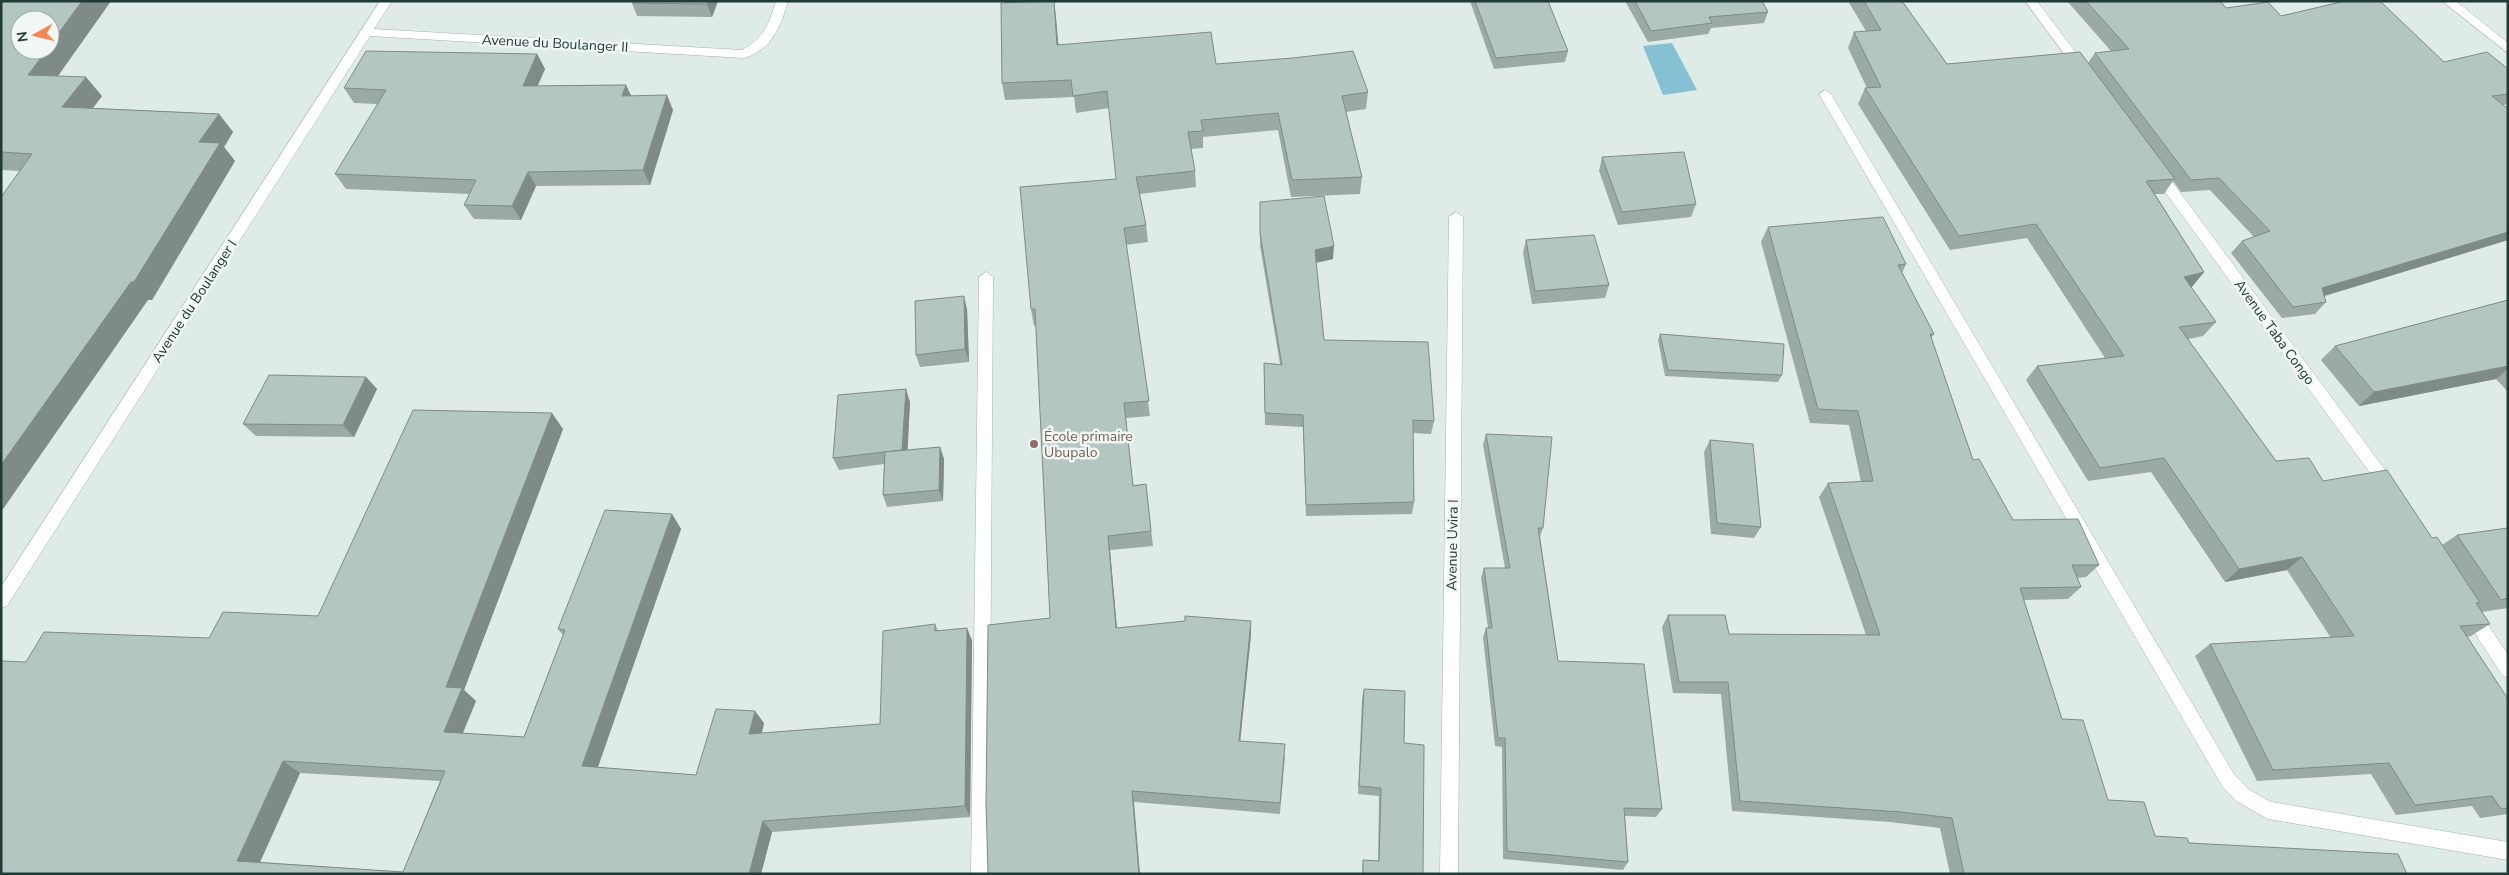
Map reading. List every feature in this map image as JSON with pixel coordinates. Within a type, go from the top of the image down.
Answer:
[{"type":"street","name":"Avenue du Boulanger I","points":[[1,601],[386,1]]},
{"type":"street","name":"Avenue du Boulanger II","points":[[366,32],[744,54],[764,44],[774,30],[782,1]]},
{"type":"street","points":[[2031,1],[2089,80]]},
{"type":"street","points":[[2448,1],[2508,49]]},
{"type":"street","points":[[1825,94],[2228,780],[2242,795],[2268,810],[2508,851]]},
{"type":"street","name":"Avenue Taba Congo","points":[[2148,159],[2396,496]]},
{"type":"street","name":"Avenue Uvira I","points":[[1449,874],[1456,217]]},
{"type":"street","points":[[980,874],[986,277]]},
{"type":"street","points":[[2464,603],[2508,670]]},
{"type":"water","points":[[1672,43],[1697,90],[1663,95],[1643,46]]},
{"type":"building","points":[[1,1],[82,1],[60,31],[60,10],[10,10],[10,60],[39,60],[28,75],[86,77],[62,107],[219,114],[199,142],[220,143],[134,282],[131,282],[1,465],[1,197],[32,154],[1,152]]},
{"type":"building","points":[[633,1],[708,1],[707,4],[632,3]]},
{"type":"building","points":[[1054,1],[1057,45],[1211,32],[1216,64],[1353,51],[1368,92],[1342,96],[1362,177],[1292,180],[1278,113],[1201,120],[1203,131],[1188,132],[1195,171],[1136,177],[1146,225],[1124,228],[1149,401],[1124,403],[1133,486],[1146,484],[1151,531],[1108,536],[1116,628],[1185,621],[1185,616],[1251,621],[1239,741],[1285,744],[1280,803],[1132,791],[1139,874],[988,874],[986,804],[988,625],[1050,618],[1035,309],[1031,309],[1020,187],[1116,179],[1107,91],[1073,96],[1071,80],[1002,83],[1001,3]]},
{"type":"building","points":[[1475,1],[1548,1],[1568,51],[1496,58]]},
{"type":"building","points":[[1635,1],[1762,1],[1768,12],[1709,17],[1712,23],[1651,31]]},
{"type":"building","points":[[1864,1],[1902,1],[1947,64],[2080,52],[2175,179],[2146,181],[2204,272],[2184,277],[2216,322],[2179,327],[2276,461],[2309,458],[2323,481],[2387,470],[2432,538],[2437,537],[2480,603],[2476,603],[2490,624],[2460,626],[2508,699],[2508,808],[2501,809],[2492,796],[2415,805],[2389,763],[2273,770],[2210,644],[2354,636],[2302,557],[2239,569],[2164,458],[2100,468],[2037,366],[2124,356],[2036,224],[1959,236],[1865,88],[1881,87],[1854,32],[1881,30]]},
{"type":"building","points":[[2086,1],[2220,1],[2226,8],[2268,2],[2281,16],[2345,1],[2380,1],[2444,62],[2487,52],[2508,69],[2508,94],[2492,96],[2508,109],[2508,232],[2322,288],[2326,302],[2293,307],[2242,241],[2270,231],[2219,178],[2191,180],[2095,53],[2129,49]]},
{"type":"building","points":[[366,51],[537,54],[523,86],[626,85],[622,96],[667,95],[643,170],[528,172],[512,206],[464,205],[476,180],[335,174],[386,90],[344,88]]},
{"type":"building","points":[[1684,152],[1696,204],[1622,212],[1602,157]]},
{"type":"building","points":[[1324,196],[1334,246],[1315,250],[1324,340],[1428,342],[1434,421],[1413,420],[1414,502],[1306,505],[1303,415],[1265,413],[1264,363],[1282,365],[1260,233],[1260,202]]},
{"type":"building","points":[[1883,217],[1906,264],[1898,265],[1934,334],[1930,334],[1973,460],[1979,459],[2013,520],[2078,519],[2099,565],[2072,565],[2081,587],[2020,588],[2062,719],[2083,720],[2108,800],[2144,802],[2155,836],[2187,838],[2189,843],[2398,854],[2407,874],[1964,874],[1952,818],[1901,812],[1740,801],[1728,682],[1679,682],[1668,615],[1725,615],[1729,634],[1880,635],[1828,483],[1873,481],[1858,411],[1818,409],[1768,227]]},
{"type":"building","points":[[1594,235],[1609,285],[1535,291],[1526,240]]},
{"type":"building","points":[[964,296],[965,349],[916,355],[915,301]]},
{"type":"building","points":[[2508,300],[2508,366],[2374,392],[2335,346]]},
{"type":"building","points":[[1660,334],[1784,344],[1782,375],[1668,370]]},
{"type":"building","points":[[269,375],[366,377],[343,425],[243,424]]},
{"type":"building","points":[[906,389],[902,450],[833,458],[838,395]]},
{"type":"building","points":[[413,410],[552,413],[446,687],[462,688],[444,732],[524,737],[565,630],[558,629],[605,510],[672,514],[582,766],[696,775],[716,709],[755,711],[749,734],[880,724],[883,631],[935,624],[935,631],[967,628],[965,806],[763,821],[749,874],[1,874],[1,661],[26,662],[44,632],[209,638],[223,612],[318,616]],"holes":[[[283,761],[445,771],[403,872],[237,861]]]},
{"type":"building","points":[[1486,434],[1552,437],[1543,528],[1538,528],[1558,661],[1644,664],[1662,809],[1624,808],[1628,862],[1507,851],[1505,738],[1498,738],[1486,628],[1492,628],[1484,568],[1510,568]]},
{"type":"building","points":[[1710,440],[1753,444],[1761,527],[1717,523]]},
{"type":"building","points":[[940,447],[939,490],[883,495],[885,452]]},
{"type":"building","points":[[2508,528],[2508,598],[2501,600],[2457,535]]},
{"type":"building","points":[[1364,689],[1405,691],[1404,743],[1424,745],[1423,874],[1363,874],[1363,860],[1379,861],[1381,788],[1359,786]]},
{"type":"place","name":"École primaire Ubupalo","points":[[1034,444]]}]
